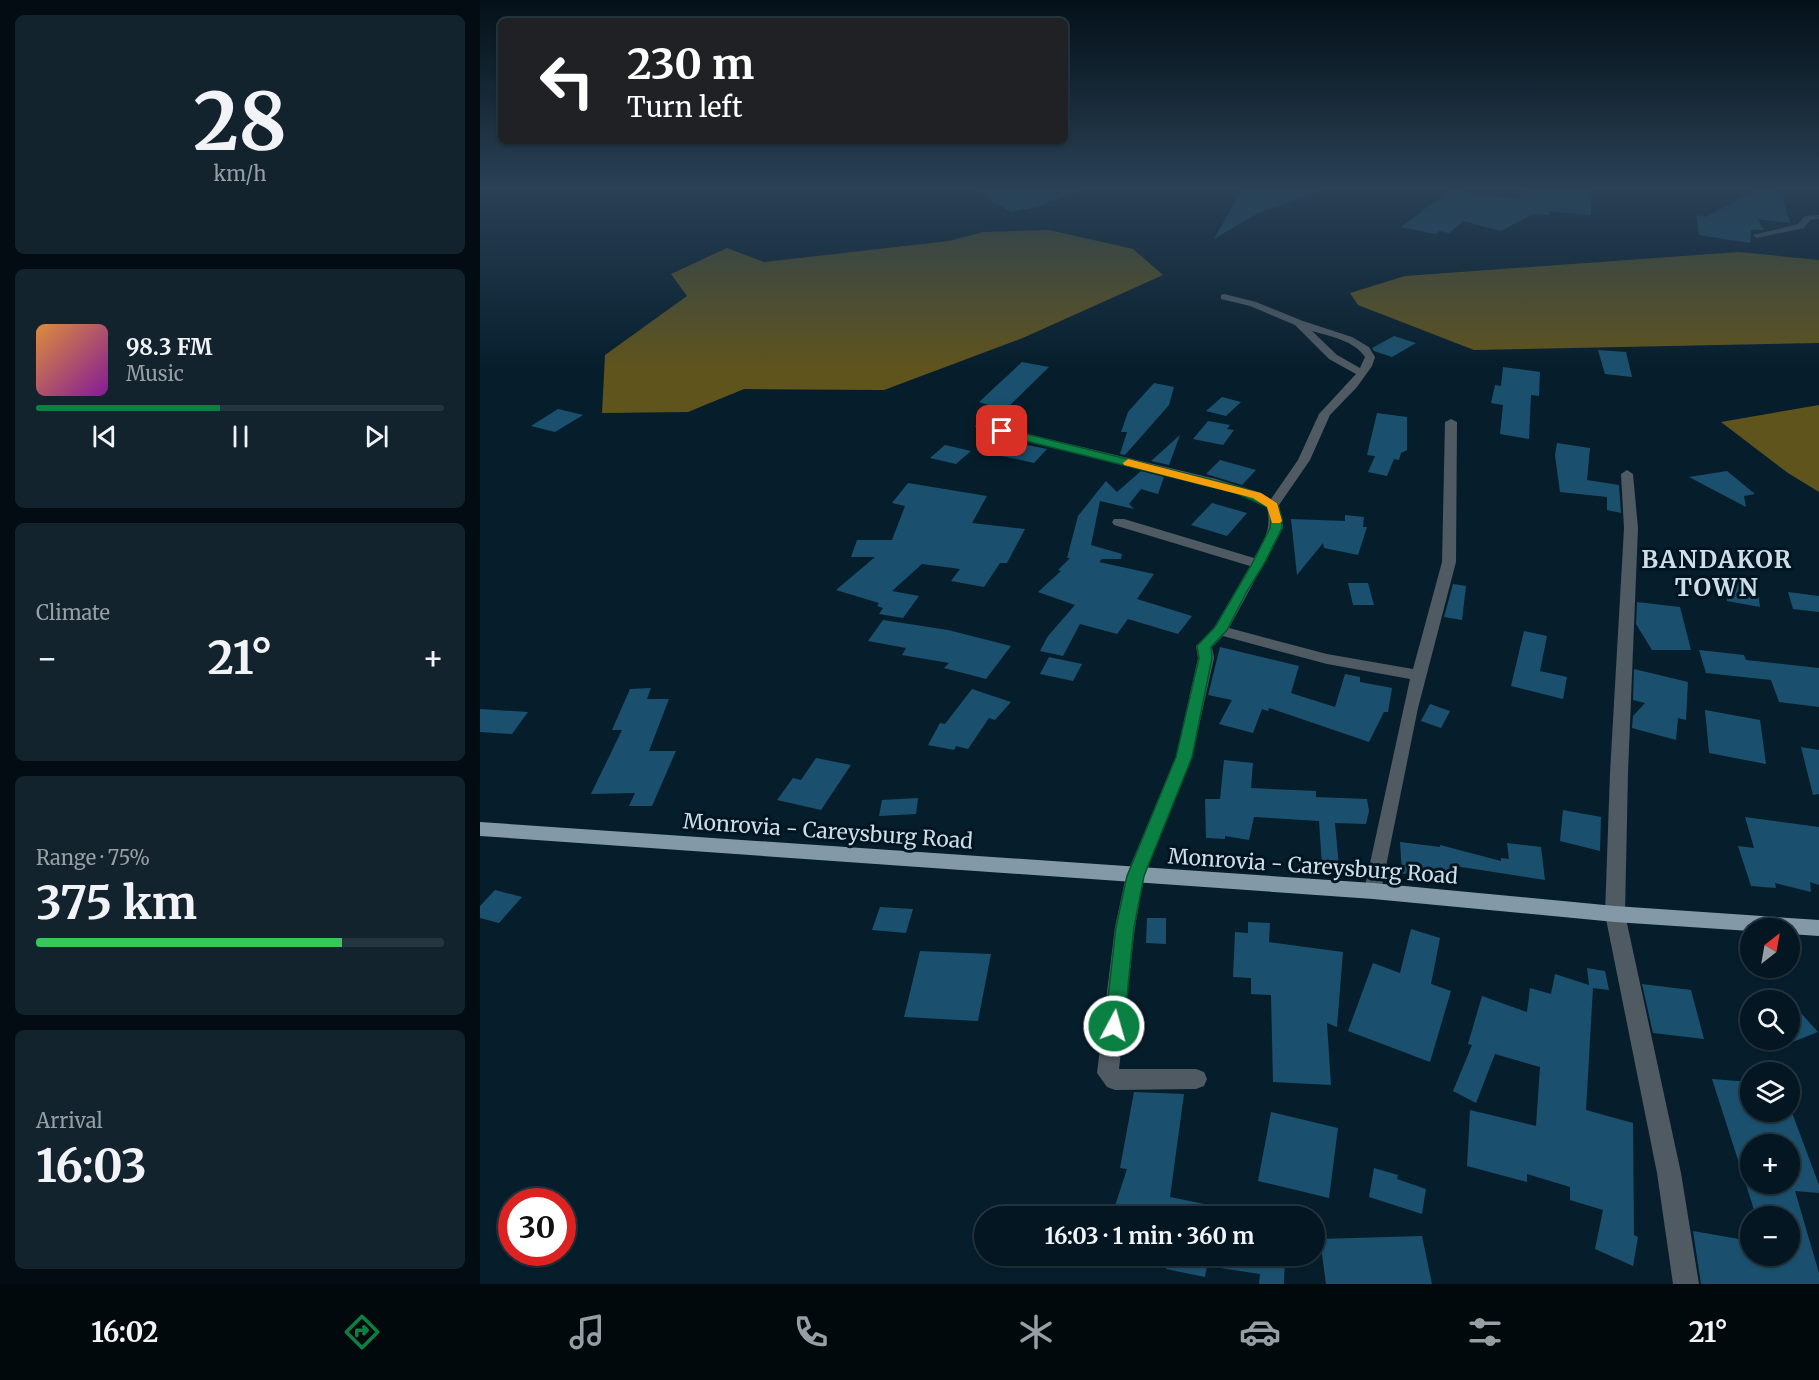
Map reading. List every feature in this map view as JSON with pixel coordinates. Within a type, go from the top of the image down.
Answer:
[{"type":"main road","name":"Monrovia - Careysburg Road","points":[[480,829],[1373,891],[1615,914],[1819,928]]},
{"type":"street","points":[[1196,1079],[1115,1080],[1108,1073],[1125,927],[1135,876],[1184,757],[1206,658],[1204,646],[1220,630],[1258,564],[1276,528],[1273,505],[1304,460],[1325,414],[1353,385],[1370,357],[1365,349],[1338,334],[1299,323],[1253,304],[1224,297]]},
{"type":"street","points":[[1299,323],[1328,353],[1362,373]]},
{"type":"street","points":[[1373,891],[1418,675],[1449,562],[1450,422]]},
{"type":"street","points":[[981,426],[1231,488],[1257,496],[1273,505]]},
{"type":"street","points":[[1626,474],[1631,528],[1619,773],[1615,914],[1669,1173],[1686,1284]]},
{"type":"street","points":[[1119,522],[1258,564]]},
{"type":"street","points":[[1220,630],[1327,659],[1418,675]]},
{"type":"shaded area","points":[[725,249],[764,262],[879,249],[1133,249],[1163,275],[1025,337],[884,390],[744,389],[688,412],[602,413],[605,355],[687,296],[671,274]]},
{"type":"shaded area","points":[[1739,252],[1819,260],[1819,343],[1474,350],[1358,305],[1350,293],[1405,276]]},
{"type":"shaded area","points":[[1819,405],[1819,492],[1788,473],[1721,422]]},
{"type":"building","points":[[1394,336],[1416,343],[1392,357],[1374,351],[1372,348]]},
{"type":"building","points":[[1598,350],[1626,352],[1632,377],[1605,374]]},
{"type":"building","points":[[1022,362],[1049,367],[1005,410],[979,402]]},
{"type":"building","points":[[1503,367],[1540,372],[1539,396],[1531,395],[1529,439],[1500,434],[1503,405],[1491,403],[1495,385],[1501,386]]},
{"type":"building","points":[[1154,383],[1174,387],[1169,405],[1125,455],[1120,454],[1127,432],[1121,432],[1128,412]]},
{"type":"building","points":[[1222,397],[1241,402],[1226,416],[1206,411]]},
{"type":"building","points":[[558,409],[583,415],[555,432],[531,426]]},
{"type":"building","points":[[1377,413],[1407,417],[1407,450],[1401,453],[1399,460],[1394,459],[1387,476],[1368,472],[1375,456],[1367,455]]},
{"type":"building","points":[[1208,421],[1230,425],[1227,429],[1234,430],[1223,445],[1193,439]]},
{"type":"building","points":[[1180,435],[1169,465],[1151,461]]},
{"type":"building","points":[[997,439],[1047,449],[1034,463],[983,452]]},
{"type":"building","points":[[1557,443],[1590,448],[1587,480],[1619,485],[1621,513],[1607,510],[1607,497],[1560,492],[1555,455]]},
{"type":"building","points":[[945,445],[971,451],[956,464],[930,458]]},
{"type":"building","points":[[1220,460],[1256,470],[1242,485],[1206,474]]},
{"type":"building","points":[[1141,471],[1164,477],[1158,494],[1141,489],[1129,504],[1134,509],[1100,501],[1091,545],[1122,554],[1121,559],[1102,559],[1099,562],[1154,574],[1137,599],[1192,616],[1178,634],[1128,619],[1117,634],[1080,624],[1063,656],[1040,651],[1048,636],[1075,605],[1038,592],[1061,571],[1058,570],[1070,558],[1067,558],[1078,516],[1106,481],[1117,492]]},
{"type":"building","points":[[1727,471],[1755,494],[1744,496],[1746,507],[1689,477]]},
{"type":"building","points":[[908,483],[987,496],[972,523],[1025,529],[1007,563],[1000,563],[984,587],[951,581],[960,569],[922,564],[892,591],[919,596],[903,618],[879,614],[883,608],[877,606],[879,603],[836,590],[875,557],[851,557],[857,540],[892,540],[905,506],[892,503]]},
{"type":"building","points":[[1212,503],[1247,513],[1227,536],[1191,525]]},
{"type":"building","points":[[1345,515],[1364,517],[1363,527],[1367,527],[1358,555],[1324,548],[1323,543],[1297,575],[1291,519],[1345,521]]},
{"type":"building","points":[[1725,580],[1757,585],[1760,607],[1727,601]]},
{"type":"building","points":[[1348,583],[1368,583],[1374,605],[1353,605]]},
{"type":"building","points":[[1453,584],[1466,586],[1462,620],[1444,617]]},
{"type":"building","points":[[1788,592],[1819,596],[1819,612],[1793,609]]},
{"type":"building","points":[[1637,602],[1680,607],[1691,650],[1652,650],[1636,624]]},
{"type":"building","points":[[883,620],[948,630],[1011,646],[986,679],[944,668],[949,663],[902,655],[906,648],[868,641]]},
{"type":"building","points":[[1524,631],[1547,636],[1540,671],[1567,677],[1563,699],[1511,686]]},
{"type":"building","points":[[1220,647],[1299,666],[1291,693],[1335,707],[1345,674],[1360,677],[1360,682],[1392,688],[1388,712],[1384,712],[1369,742],[1269,708],[1268,711],[1262,709],[1253,733],[1219,724],[1232,700],[1208,695]]},
{"type":"building","points":[[1699,650],[1744,655],[1746,660],[1819,668],[1819,707],[1779,702],[1771,680],[1706,673]]},
{"type":"building","points":[[1049,657],[1082,664],[1073,681],[1040,674]]},
{"type":"building","points":[[1634,669],[1688,682],[1686,720],[1678,718],[1676,740],[1632,728],[1633,716],[1645,703],[1633,700]]},
{"type":"building","points":[[651,688],[647,699],[669,699],[649,751],[676,751],[652,806],[629,806],[635,793],[591,794],[622,730],[612,730],[630,689]]},
{"type":"building","points":[[972,689],[1011,702],[995,720],[989,718],[968,749],[956,746],[954,750],[928,745],[940,723],[945,724]]},
{"type":"building","points":[[1430,704],[1450,711],[1441,728],[1421,721]]},
{"type":"building","points":[[480,709],[528,712],[512,734],[480,732]]},
{"type":"building","points":[[1705,710],[1760,720],[1766,764],[1709,753]]},
{"type":"building","points":[[1801,747],[1819,750],[1819,794],[1813,795]]},
{"type":"building","points":[[816,758],[851,765],[821,810],[777,800],[793,778],[801,780]]},
{"type":"building","points":[[1224,760],[1253,763],[1251,788],[1316,791],[1316,797],[1367,799],[1369,811],[1366,824],[1335,823],[1339,867],[1322,866],[1319,821],[1254,817],[1249,840],[1225,836],[1225,839],[1206,838],[1205,799],[1220,799]]},
{"type":"building","points":[[918,798],[916,814],[879,816],[882,800]]},
{"type":"building","points":[[1563,810],[1601,817],[1600,851],[1560,841]]},
{"type":"building","points":[[1745,817],[1819,827],[1819,885],[1810,882],[1811,892],[1775,883],[1776,888],[1751,886],[1738,846],[1754,848]]},
{"type":"building","points":[[1400,842],[1440,847],[1440,845],[1501,861],[1501,858],[1509,859],[1507,843],[1541,847],[1545,880],[1455,866],[1448,883],[1411,877],[1411,873],[1402,874]]},
{"type":"building","points":[[1191,853],[1214,853],[1215,869],[1193,868]]},
{"type":"building","points":[[495,890],[522,897],[499,923],[480,918],[480,906]]},
{"type":"building","points":[[880,907],[913,909],[906,933],[872,930]]},
{"type":"building","points":[[1147,918],[1166,918],[1166,944],[1146,943]]},
{"type":"building","points":[[1248,922],[1270,923],[1269,942],[1343,952],[1337,1027],[1327,1023],[1331,1085],[1273,1082],[1271,995],[1251,994],[1251,978],[1233,977],[1235,932],[1248,933]]},
{"type":"building","points":[[1411,929],[1440,938],[1431,984],[1451,991],[1430,1062],[1348,1031],[1373,963],[1400,973]]},
{"type":"building","points":[[920,951],[991,954],[978,1021],[904,1017]]},
{"type":"building","points":[[1587,968],[1605,971],[1609,990],[1593,988],[1586,1110],[1633,1123],[1634,1235],[1638,1237],[1633,1266],[1595,1249],[1603,1210],[1570,1200],[1570,1187],[1527,1174],[1527,1182],[1467,1166],[1470,1110],[1536,1126],[1540,1067],[1495,1054],[1476,1103],[1453,1091],[1472,1045],[1468,1044],[1482,996],[1527,1012],[1530,988],[1551,994],[1555,974],[1589,985]]},
{"type":"building","points":[[1642,984],[1691,990],[1704,1039],[1653,1033]]},
{"type":"building","points":[[1800,1012],[1818,1032],[1800,1039]]},
{"type":"building","points":[[1712,1079],[1740,1081],[1740,1122],[1795,1122],[1800,1134],[1740,1134],[1740,1166]]},
{"type":"building","points":[[1134,1092],[1184,1094],[1170,1197],[1214,1206],[1115,1206],[1127,1169],[1120,1168]]},
{"type":"building","points":[[1271,1112],[1338,1128],[1329,1198],[1258,1181]]},
{"type":"building","points":[[1800,1134],[1819,1185],[1819,1193],[1800,1191]]},
{"type":"building","points":[[1374,1168],[1398,1175],[1397,1179],[1426,1189],[1422,1214],[1369,1197]]},
{"type":"building","points":[[1749,1194],[1796,1194],[1799,1206],[1753,1206]]},
{"type":"building","points":[[1800,1208],[1819,1273],[1819,1284],[1701,1284],[1693,1231],[1740,1239],[1740,1266],[1800,1266]]},
{"type":"building","points":[[1422,1236],[1432,1284],[1326,1284],[1324,1266],[1325,1239]]},
{"type":"building","points":[[1166,1266],[1207,1266],[1205,1277],[1166,1269]]},
{"type":"building","points":[[1207,1266],[1285,1266],[1284,1284],[1259,1284],[1260,1274]]},
{"type":"slow traffic","points":[[1128,463],[1257,496],[1273,505],[1276,521]]},
{"type":"district","name":"BANDAKOR TOWN","points":[[1717,573]]},
{"type":"route","points":[[1002,431],[1240,490],[1273,505],[1276,518],[1276,528],[1258,564],[1220,630],[1204,646],[1206,658],[1184,757],[1135,876],[1125,927],[1114,1026]]}]
